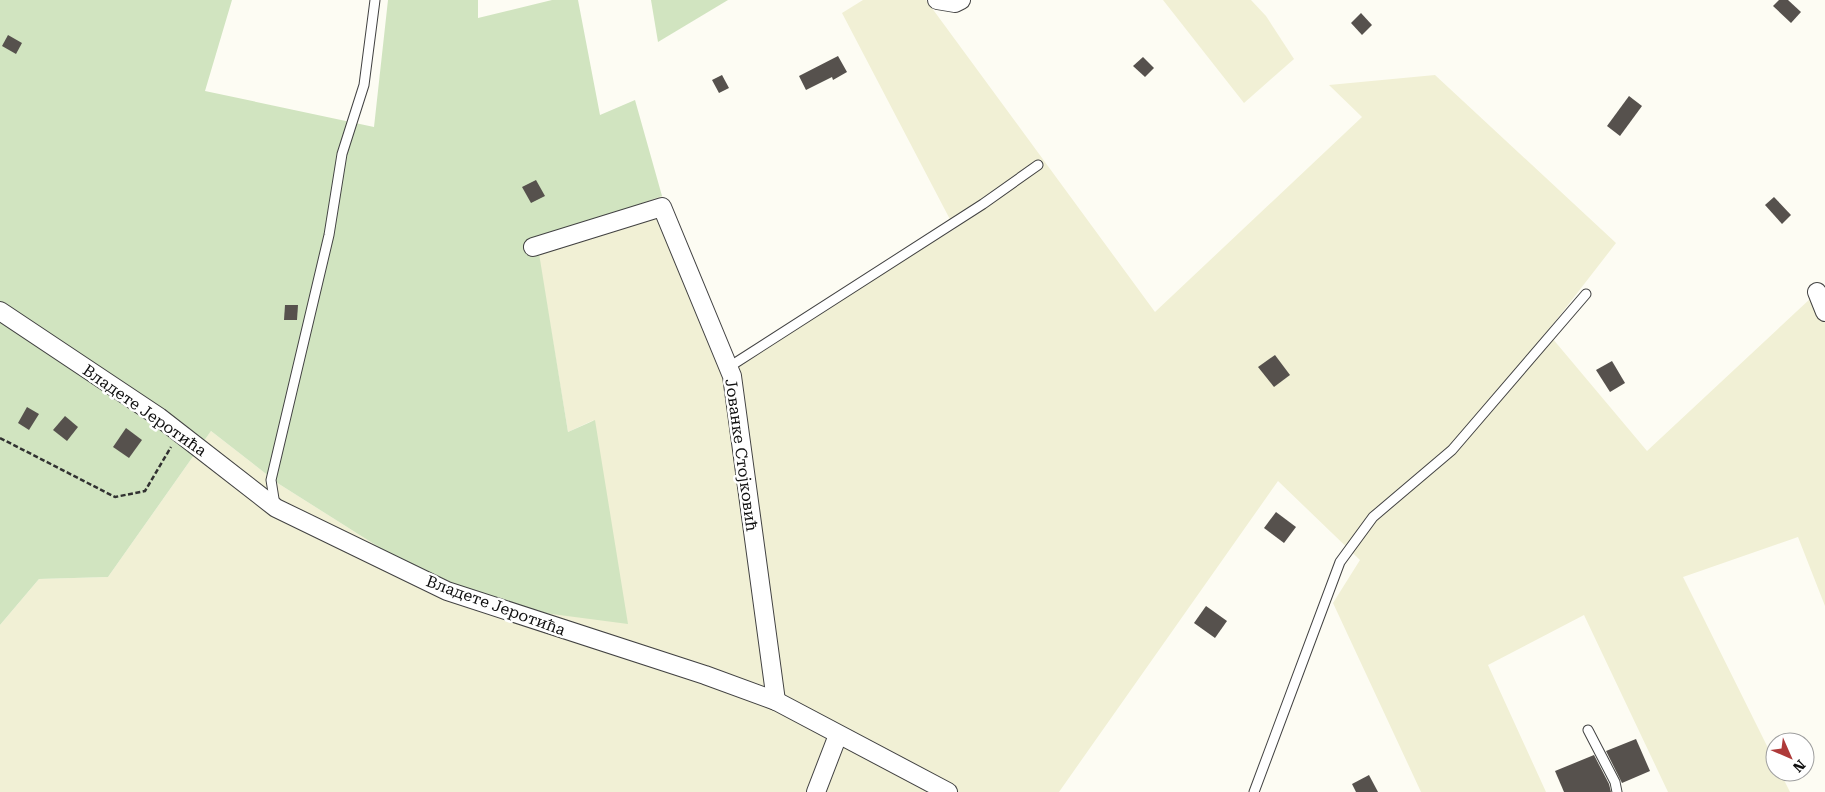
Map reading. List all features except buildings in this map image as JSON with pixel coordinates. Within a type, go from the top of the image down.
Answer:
[{"type":"street","points":[[937,0],[956,3],[960,0]]},
{"type":"street","name":"Јованке Стојковић","points":[[533,247],[662,207],[732,376],[776,701]]},
{"type":"street","points":[[1817,292],[1825,312]]},
{"type":"street","name":"Владете Јеротића","points":[[0,311],[159,416],[276,508],[447,591],[705,675],[776,701],[948,792]]},
{"type":"street","points":[[816,792],[838,735]]},
{"type":"lane","points":[[276,508],[271,480],[329,235],[342,154],[364,85],[375,0]]},
{"type":"lane","points":[[729,366],[983,204],[1038,165]]},
{"type":"lane","points":[[1254,792],[1340,562],[1373,517],[1452,450],[1586,294]]},
{"type":"lane","points":[[1588,730],[1615,782],[1617,792]]},
{"type":"path","points":[[0,438],[115,497],[145,491],[179,432]]},
{"type":"green space","points":[[0,0],[232,0],[205,91],[374,127],[388,0],[478,0],[478,18],[552,0],[578,0],[600,115],[635,100],[662,196],[537,241],[568,432],[595,420],[628,624],[506,608],[385,551],[279,484],[211,431],[108,577],[39,579],[0,625]]},
{"type":"green space","points":[[651,0],[728,0],[658,42]]},
{"type":"green space","points":[[863,0],[926,0],[1155,312],[1362,117],[1329,85],[1435,75],[1616,243],[1547,332],[1647,451],[1825,285],[1825,606],[1798,537],[1683,577],[1765,742],[1765,782],[1785,782],[1790,792],[1668,792],[1584,615],[1488,665],[1546,792],[1421,792],[1333,603],[1360,560],[1278,481],[1059,792],[0,792],[0,625],[39,579],[108,577],[211,431],[279,484],[385,551],[594,420],[568,432],[536,240],[662,196],[734,359],[955,229],[842,13]]},
{"type":"green space","points":[[1163,0],[1251,0],[1266,16],[1294,59],[1244,103]]}]
